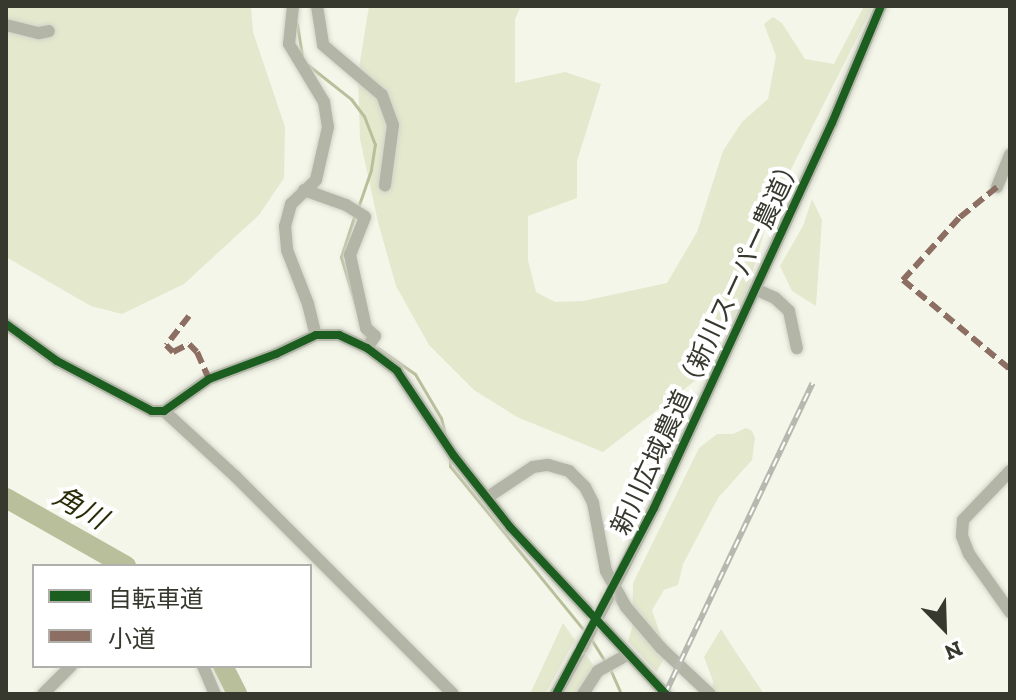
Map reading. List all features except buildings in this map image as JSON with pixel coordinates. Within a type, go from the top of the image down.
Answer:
[{"type":"street","points":[[293,6],[289,44],[319,93],[328,127],[316,180],[291,204],[285,226],[287,250],[308,304],[316,335]]},
{"type":"street","points":[[317,6],[323,45],[382,95],[393,125],[385,185]]},
{"type":"street","name":"新川広域農道（新川スーパー農道）","points":[[556,694],[612,592],[755,289],[881,6]]},
{"type":"street","points":[[6,25],[39,33],[49,31]]},
{"type":"street","points":[[997,187],[1010,155]]},
{"type":"street","points":[[304,190],[350,207],[365,217],[350,255],[370,344]]},
{"type":"street","points":[[755,289],[775,298],[789,311],[797,348]]},
{"type":"street","points":[[6,324],[57,361],[152,411],[164,411],[235,476],[453,694]]},
{"type":"street","points":[[164,411],[183,393],[209,379],[316,335],[339,335],[370,344],[397,371],[454,456],[510,527],[666,694]]},
{"type":"street","points":[[488,497],[533,467],[548,465],[569,471],[585,487],[593,503],[612,592],[644,629],[710,694]]},
{"type":"street","points":[[1010,471],[963,520],[962,536],[969,554],[1010,612]]},
{"type":"street","points":[[583,694],[602,669],[627,655]]},
{"type":"street","points":[[43,694],[69,668]]},
{"type":"street","points":[[204,668],[215,694]]},
{"type":"green space","points":[[6,6],[251,6],[253,32],[285,127],[284,178],[259,215],[184,284],[122,314],[91,306],[6,257]]},
{"type":"green space","points":[[369,6],[521,6],[515,19],[515,83],[565,72],[601,84],[577,161],[577,198],[528,216],[528,260],[536,292],[555,302],[583,301],[667,283],[697,232],[723,151],[742,122],[768,99],[776,56],[764,24],[773,17],[782,23],[805,59],[834,64],[864,6],[873,6],[771,209],[746,294],[705,373],[603,452],[517,417],[474,390],[429,345],[396,286],[360,139],[358,74]]},
{"type":"green space","points":[[812,199],[822,220],[816,306],[792,291],[780,266],[803,226]]},
{"type":"green space","points":[[746,428],[752,431],[755,438],[752,460],[718,498],[683,564],[678,585],[664,590],[652,610],[661,637],[671,648],[656,672],[628,641],[632,628],[633,583],[699,448],[717,434],[733,434]]},
{"type":"green space","points":[[563,623],[575,640],[545,694],[530,694]]},
{"type":"green space","points":[[721,629],[764,694],[712,694],[713,681],[704,657]]},
{"type":"green space","points":[[585,653],[595,668],[578,694],[562,694]]},
{"type":"waterway","points":[[297,24],[302,55]]},
{"type":"waterway","points":[[308,65],[351,99],[364,116],[375,144],[371,170],[358,207]]},
{"type":"waterway","points":[[355,214],[341,257],[366,340]]},
{"type":"waterway","points":[[372,344],[415,374],[441,418],[445,434]]},
{"type":"waterway","points":[[450,457],[450,466],[586,633]]},
{"type":"waterway","name":"角川","points":[[6,498],[122,564]]},
{"type":"waterway","points":[[591,639],[606,663]]},
{"type":"waterway","name":"角川","points":[[224,668],[237,694]]},
{"type":"waterway","points":[[610,669],[621,694]]},
{"type":"railway","points":[[665,694],[813,383]]},
{"type":"marked path","points":[[997,187],[959,218],[903,280],[1010,369]]},
{"type":"marked path","points":[[189,316],[166,345],[173,352],[189,344],[197,352],[209,379]]},
{"type":"cycle path","points":[[556,694],[654,508],[832,123],[881,6]]},
{"type":"cycle path","points":[[6,324],[57,361],[152,411],[164,411],[209,379],[316,335],[339,335],[367,348],[397,371],[454,456],[510,527],[666,694]]}]
